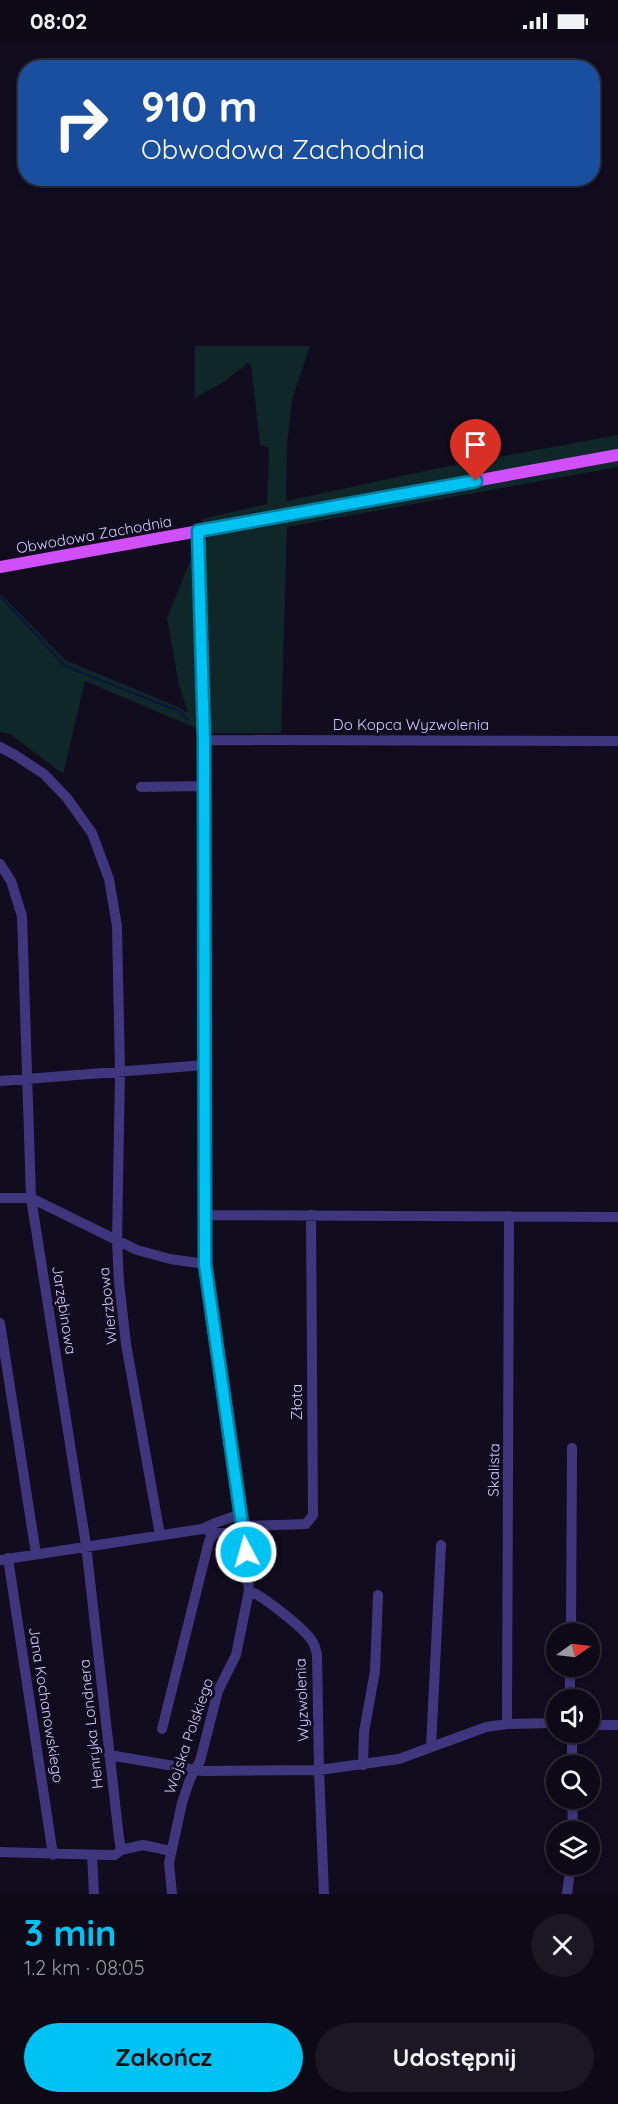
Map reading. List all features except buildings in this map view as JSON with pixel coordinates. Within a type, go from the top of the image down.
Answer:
[{"type":"main road","name":"Obwodowa Zachodnia","points":[[0,567],[618,455]]},
{"type":"street","points":[[198,531],[204,740],[205,1264],[243,1524],[249,1591]]},
{"type":"street","name":"Do Kopca Wyzwolenia","points":[[204,740],[618,741]]},
{"type":"street","name":"Wierzbowa","points":[[0,747],[15,754],[44,774],[67,798],[92,833],[106,870],[117,926],[120,1072],[117,1241],[119,1282],[126,1344],[160,1535]]},
{"type":"street","points":[[141,788],[204,786]]},
{"type":"street","name":"Jarzębinowa","points":[[0,864],[11,881],[22,916],[31,1198],[86,1545]]},
{"type":"street","points":[[0,1081],[205,1065]]},
{"type":"street","points":[[0,1198],[31,1198],[137,1250],[170,1259],[205,1264]]},
{"type":"street","points":[[205,1215],[618,1217]]},
{"type":"street","name":"Złota","points":[[243,1524],[306,1524],[313,1515],[311,1215]]},
{"type":"street","name":"Skalista","points":[[507,1724],[509,1216]]},
{"type":"street","points":[[0,1323],[36,1554]]},
{"type":"street","points":[[571,1623],[572,1448]]},
{"type":"street","points":[[4,1559],[202,1529],[215,1523],[243,1524]]},
{"type":"street","points":[[202,1529],[214,1533],[243,1524]]},
{"type":"street","points":[[162,1729],[209,1541],[214,1533]]},
{"type":"street","name":"Henryka Londnera","points":[[86,1545],[121,1850]]},
{"type":"street","points":[[430,1747],[441,1545]]},
{"type":"street","name":"Jana Kochanowskiego","points":[[4,1559],[53,1855]]},
{"type":"street","name":"Wojska Polskiego","points":[[172,1894],[169,1863],[182,1803],[200,1761],[218,1691],[236,1655],[249,1591]]},
{"type":"street","name":"Wyzwolenia","points":[[249,1591],[257,1593],[312,1641],[317,1655],[324,1894]]},
{"type":"street","points":[[363,1765],[364,1732],[375,1671],[378,1595]]},
{"type":"street","points":[[109,1755],[195,1770],[319,1770],[399,1759],[486,1727],[546,1723]]},
{"type":"street","points":[[600,1725],[618,1725]]},
{"type":"street","points":[[0,1852],[115,1855],[121,1850],[143,1845],[171,1851]]},
{"type":"street","points":[[92,1855],[94,1894]]},
{"type":"street","points":[[567,1894],[570,1875]]},
{"type":"green space","points":[[195,346],[310,346],[292,399],[287,446],[286,501],[439,468],[618,435],[618,450],[204,524],[201,519],[267,504],[269,449],[260,444],[251,365],[248,363],[225,381],[195,398]]},
{"type":"green space","points":[[618,460],[618,467],[287,527],[281,733],[208,733],[204,544],[211,534]]},
{"type":"green space","points":[[193,554],[198,729],[85,681],[63,774],[10,734],[0,732],[0,593],[65,660],[188,713],[179,685],[167,618]]},
{"type":"waterway","points":[[0,596],[65,666],[181,712],[187,719]]},
{"type":"route","points":[[246,1552],[205,1264],[206,918],[198,531],[476,481]]}]
